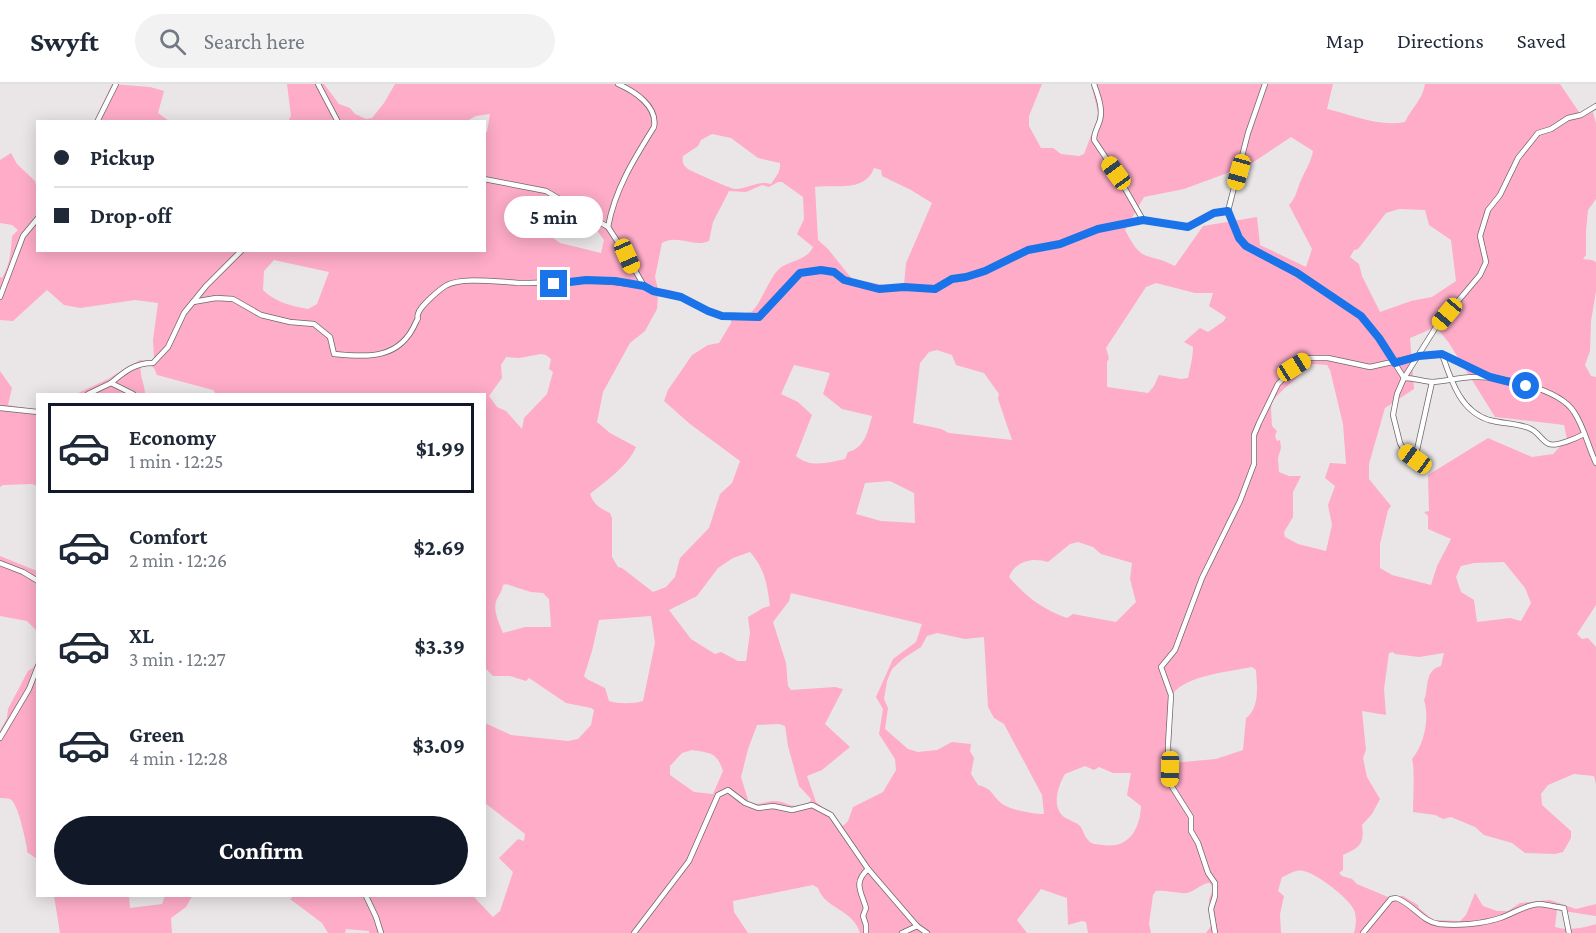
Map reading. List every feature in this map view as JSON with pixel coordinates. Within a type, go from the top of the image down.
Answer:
[{"type":"street","points":[[98,120],[116,84]]},
{"type":"street","points":[[318,84],[337,120]]},
{"type":"street","points":[[608,227],[614,200],[628,168],[654,127],[655,120],[636,92],[618,84]]},
{"type":"street","points":[[1094,84],[1101,107],[1100,121],[1094,133],[1094,140],[1143,220]]},
{"type":"street","points":[[1265,84],[1248,133],[1228,211],[1239,238],[1246,246],[1297,273],[1361,316],[1379,338],[1404,378]]},
{"type":"street","points":[[1432,382],[1415,459],[1405,452],[1400,443],[1394,415],[1397,394],[1404,378],[1436,327],[1480,274],[1486,262],[1480,236],[1482,223],[1488,210],[1500,195],[1518,158],[1538,133],[1551,129],[1568,118],[1581,115],[1596,106]]},
{"type":"street","points":[[486,179],[546,190],[608,227],[644,286]]},
{"type":"street","points":[[193,302],[216,298],[232,299],[261,315],[290,322],[314,324],[330,337],[334,354],[362,357],[382,355],[395,349],[408,337],[420,310],[432,296],[447,285],[465,280],[554,284],[586,280],[615,281],[644,286],[653,291],[681,297],[722,316],[759,317],[800,273],[821,270],[834,272],[844,280],[879,289],[904,287],[935,289],[952,279],[985,271],[1028,250],[1060,244],[1098,229],[1143,220],[1188,227],[1214,213],[1228,211]]},
{"type":"street","points":[[0,297],[23,236],[36,220]]},
{"type":"street","points":[[90,393],[111,383],[134,366],[153,363],[168,347],[184,313],[206,286],[240,252]]},
{"type":"street","points":[[1442,354],[1455,390],[1469,410],[1487,420],[1530,428],[1552,445],[1575,439],[1584,434]]},
{"type":"street","points":[[1215,933],[1211,909],[1215,896],[1215,883],[1208,873],[1198,843],[1191,831],[1191,818],[1169,782],[1168,736],[1171,695],[1161,667],[1175,651],[1202,578],[1240,501],[1254,464],[1254,435],[1278,384],[1294,367],[1309,358],[1328,358],[1370,367],[1419,356],[1442,354],[1490,377],[1545,391],[1562,399],[1574,411],[1596,462]]},
{"type":"street","points":[[1404,378],[1432,382],[1490,377]]},
{"type":"street","points":[[111,383],[131,393]]},
{"type":"street","points":[[0,408],[36,412]]},
{"type":"street","points":[[0,562],[36,580]]},
{"type":"street","points":[[0,738],[29,689],[36,671]]},
{"type":"street","points":[[634,933],[689,861],[717,795],[728,790],[745,803],[758,808],[773,806],[792,810],[812,805],[831,815],[868,869],[917,926],[927,933]]},
{"type":"street","points":[[866,933],[863,915],[866,908],[858,885],[860,876],[868,869]]},
{"type":"street","points":[[366,897],[381,933]]},
{"type":"street","points":[[1363,933],[1391,900],[1396,898],[1413,907],[1428,920],[1439,924],[1478,922],[1500,918],[1539,904],[1564,908],[1569,933]]},
{"type":"street","points":[[902,933],[917,926]]},
{"type":"shaded area","points":[[112,84],[150,87],[164,91],[158,113],[168,120],[95,120]]},
{"type":"shaded area","points":[[287,84],[324,84],[339,104],[350,108],[355,114],[366,119],[372,118],[395,84],[1042,84],[1029,116],[1029,126],[1041,148],[1053,148],[1061,154],[1079,156],[1084,154],[1097,120],[1098,112],[1091,84],[1333,84],[1327,109],[1375,122],[1395,123],[1405,122],[1422,95],[1425,84],[1560,84],[1581,115],[1583,117],[1593,112],[1596,123],[1596,199],[1588,210],[1586,255],[1583,259],[1596,262],[1596,291],[1591,321],[1590,351],[1585,365],[1591,376],[1596,377],[1596,605],[1577,634],[1582,639],[1588,638],[1596,647],[1596,784],[1594,776],[1574,774],[1548,785],[1541,794],[1542,805],[1571,831],[1571,838],[1563,852],[1555,854],[1525,853],[1512,843],[1484,835],[1475,827],[1451,817],[1443,819],[1435,815],[1413,812],[1412,759],[1425,731],[1424,700],[1429,675],[1441,666],[1444,653],[1419,657],[1389,653],[1384,689],[1386,715],[1362,711],[1366,750],[1363,758],[1367,777],[1380,799],[1372,814],[1362,825],[1362,841],[1353,850],[1343,855],[1343,870],[1339,873],[1357,884],[1388,897],[1403,896],[1418,905],[1433,920],[1460,921],[1466,915],[1475,893],[1483,906],[1497,911],[1508,911],[1520,903],[1550,900],[1576,909],[1596,904],[1596,916],[1557,910],[1555,927],[1565,929],[1596,924],[1596,933],[1354,933],[1356,916],[1351,905],[1323,881],[1308,873],[1295,871],[1282,877],[1278,891],[1284,896],[1280,914],[1281,933],[1206,933],[1211,926],[1209,900],[1213,888],[1210,883],[1187,893],[1156,891],[1153,895],[1149,924],[1151,933],[1088,933],[1086,922],[1068,925],[1067,898],[1041,889],[1017,920],[1027,933],[860,933],[851,919],[827,901],[813,885],[733,901],[734,912],[748,933],[369,933],[369,931],[346,929],[345,933],[328,933],[322,923],[290,899],[293,897],[474,897],[493,917],[500,911],[513,872],[499,858],[518,839],[524,841],[525,834],[486,804],[486,723],[511,735],[568,741],[578,739],[591,725],[594,710],[591,708],[566,703],[529,678],[526,681],[510,676],[493,676],[486,669],[486,393],[215,393],[213,390],[157,375],[154,368],[147,364],[141,365],[145,393],[78,393],[140,360],[152,361],[158,303],[135,300],[80,308],[64,305],[47,290],[13,321],[0,320],[0,277],[2,278],[5,273],[8,263],[12,236],[18,230],[12,225],[0,223],[0,160],[11,153],[17,164],[35,181],[36,252],[486,252],[486,132],[490,114],[476,116],[469,120],[289,120],[291,116]],"holes":[[[712,134],[731,138],[758,158],[780,163],[778,174],[771,184],[761,183],[735,189],[685,166],[683,156],[698,146],[701,140]],[[1291,137],[1313,151],[1295,196],[1289,205],[1312,249],[1306,267],[1260,245],[1257,217],[1203,226],[1175,266],[1141,253],[1125,230],[1144,197],[1184,189],[1249,165]],[[874,168],[881,170],[882,176],[932,203],[906,263],[904,285],[884,285],[852,279],[818,240],[815,187],[857,184],[870,176]],[[782,182],[803,197],[804,219],[797,234],[813,247],[810,252],[779,269],[757,305],[749,313],[717,312],[678,293],[658,289],[655,277],[662,243],[674,240],[697,243],[709,241],[713,222],[729,191],[746,192],[762,185],[769,187]],[[1399,209],[1425,210],[1429,225],[1451,240],[1456,281],[1432,297],[1411,301],[1380,312],[1362,276],[1359,264],[1350,257],[1354,250],[1358,249],[1386,213]],[[567,214],[588,222],[604,240],[601,253],[560,243],[552,237],[555,222]],[[274,260],[329,272],[317,304],[308,309],[284,303],[263,290],[264,271]],[[1156,283],[1195,293],[1213,293],[1209,306],[1226,317],[1208,332],[1200,328],[1184,342],[1193,347],[1188,378],[1159,375],[1148,393],[1107,387],[1109,358],[1106,348],[1146,287]],[[658,295],[675,298],[731,318],[731,323],[719,343],[708,345],[692,355],[668,390],[664,401],[690,424],[740,461],[732,483],[720,494],[709,528],[680,558],[675,577],[666,587],[653,592],[618,567],[612,557],[612,518],[610,513],[595,504],[590,494],[622,467],[636,447],[610,433],[597,422],[603,392],[630,343],[645,331],[657,309]],[[1436,327],[1449,343],[1495,417],[1564,425],[1567,439],[1553,454],[1532,457],[1488,438],[1428,475],[1429,511],[1424,512],[1428,516],[1428,529],[1451,539],[1437,566],[1431,585],[1392,575],[1380,568],[1380,544],[1391,506],[1369,479],[1369,464],[1385,408],[1414,389],[1410,338]],[[937,350],[952,355],[956,365],[984,373],[999,394],[998,399],[1012,440],[949,433],[913,423],[920,363],[929,352]],[[541,354],[551,359],[549,369],[553,372],[547,394],[524,418],[522,429],[506,411],[497,407],[489,396],[502,378],[501,365],[506,357],[519,358]],[[1313,364],[1327,365],[1330,370],[1343,424],[1346,464],[1330,463],[1325,478],[1335,486],[1328,505],[1332,525],[1326,551],[1298,544],[1285,537],[1284,532],[1293,517],[1293,492],[1301,476],[1289,476],[1279,472],[1280,440],[1277,441],[1275,436],[1277,431],[1272,426],[1272,402]],[[794,365],[830,373],[823,394],[842,409],[872,416],[862,443],[848,452],[845,459],[813,463],[796,456],[812,415],[798,402],[781,394]],[[890,481],[914,493],[915,523],[881,521],[856,514],[865,483]],[[1078,542],[1093,547],[1101,554],[1132,563],[1130,579],[1136,602],[1116,622],[1073,614],[1067,618],[1050,611],[1035,602],[1009,577],[1016,567],[1025,562],[1031,560],[1048,562],[1070,544]],[[750,552],[764,577],[770,606],[748,617],[750,633],[746,661],[738,661],[721,652],[715,654],[691,639],[669,610],[697,596],[718,568],[733,558]],[[1504,562],[1525,588],[1531,603],[1521,621],[1510,618],[1477,622],[1474,600],[1461,592],[1456,577],[1461,566]],[[503,585],[543,593],[549,599],[551,627],[525,627],[503,633],[495,607]],[[791,593],[922,624],[916,642],[893,659],[876,697],[883,709],[879,734],[895,759],[896,770],[883,792],[853,807],[848,821],[843,826],[816,802],[807,776],[822,770],[850,747],[825,724],[843,689],[835,687],[791,690],[788,686],[786,663],[773,622],[789,601]],[[651,616],[655,643],[643,701],[635,703],[609,701],[605,688],[584,676],[599,620]],[[937,633],[965,639],[984,637],[988,707],[994,718],[1004,724],[1042,795],[1044,814],[1010,808],[1001,803],[989,790],[978,785],[971,774],[974,758],[970,751],[971,744],[952,742],[937,750],[918,752],[908,749],[885,729],[888,708],[884,699],[887,681],[892,669],[921,647],[927,636]],[[1252,667],[1256,670],[1256,702],[1246,718],[1243,750],[1216,759],[1172,763],[1173,694],[1187,683],[1209,675]],[[757,725],[785,726],[799,786],[811,799],[810,802],[797,806],[779,801],[749,803],[741,777]],[[692,750],[712,754],[723,771],[713,794],[694,792],[670,775],[670,766],[682,753]],[[1085,766],[1094,770],[1099,767],[1113,773],[1131,773],[1127,795],[1141,806],[1138,822],[1131,836],[1120,844],[1092,843],[1086,838],[1080,826],[1064,817],[1060,812],[1057,802],[1060,784],[1065,774]]]},
{"type":"shaded area","points":[[0,371],[12,388],[8,405],[36,410],[36,486],[3,485],[0,487]]},
{"type":"shaded area","points":[[0,556],[36,571],[36,630],[27,621],[0,616]]},
{"type":"shaded area","points":[[36,662],[36,858],[27,852],[16,807],[10,799],[0,798],[0,731],[7,718],[8,709],[28,671],[34,667]]},
{"type":"shaded area","points":[[54,897],[129,897],[130,908],[162,904],[165,897],[191,897],[186,907],[171,918],[172,933],[60,933]]},
{"type":"route","points":[[554,284],[586,280],[615,281],[644,286],[653,291],[681,297],[687,302],[722,316],[759,317],[800,273],[821,270],[834,272],[844,280],[879,289],[904,287],[935,289],[952,279],[985,271],[1028,250],[1075,240],[1098,229],[1143,220],[1188,227],[1214,213],[1228,211],[1239,238],[1246,246],[1297,273],[1361,316],[1395,363],[1407,358],[1442,354],[1490,377],[1526,386]]}]
